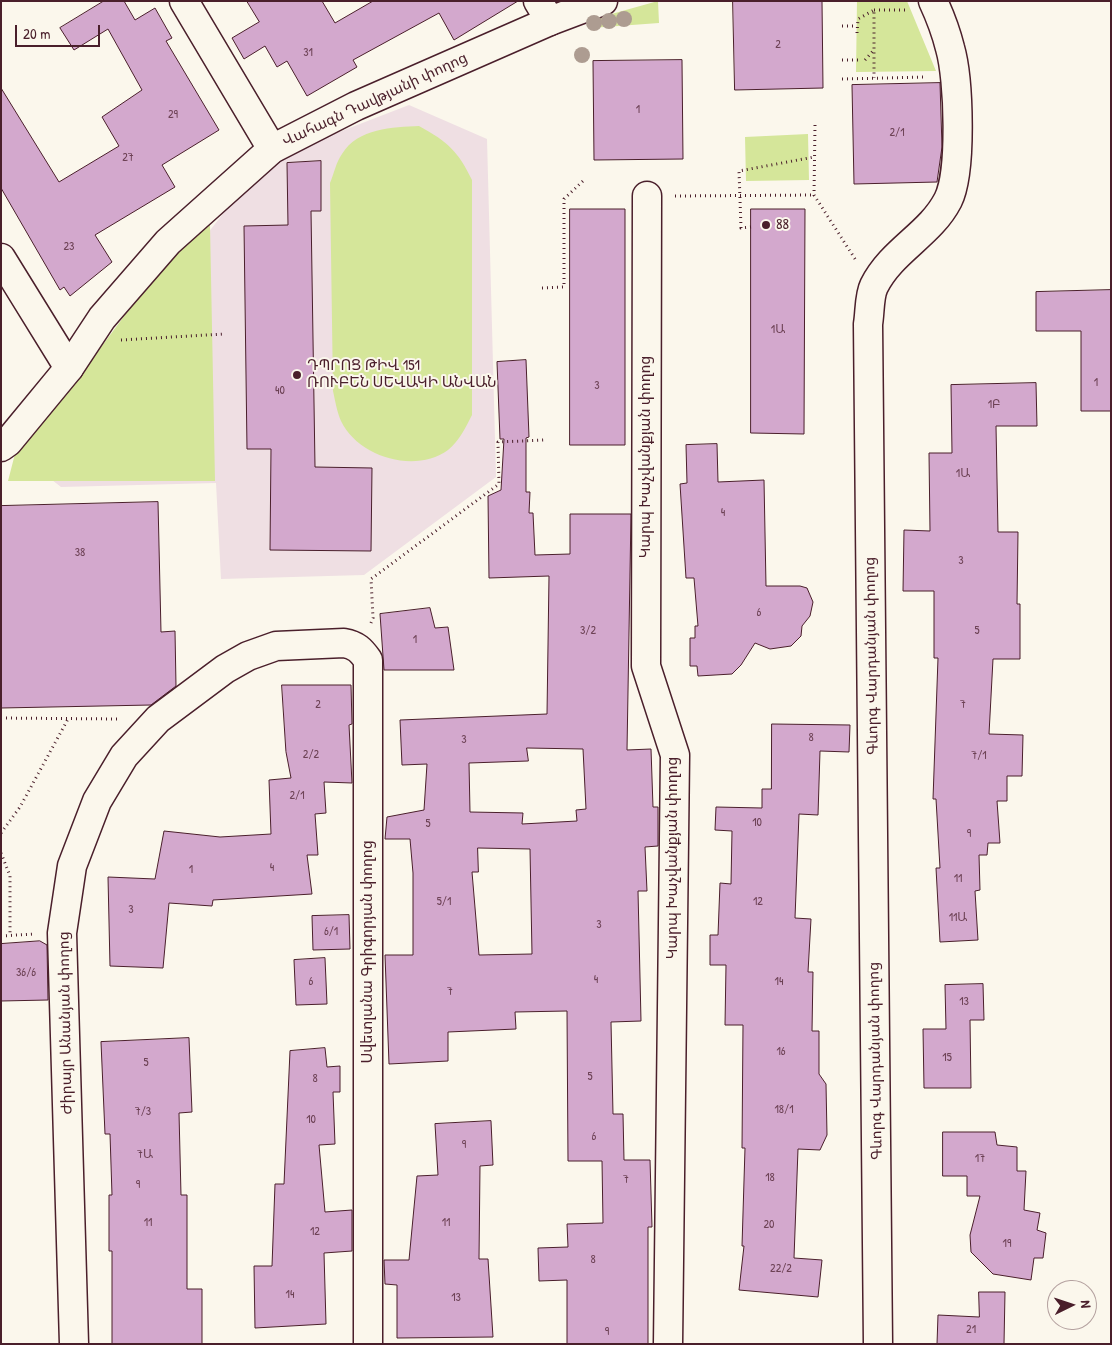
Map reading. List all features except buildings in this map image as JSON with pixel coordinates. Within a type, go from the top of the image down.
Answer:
[{"type":"street","points":[[184,1],[272,149]]},
{"type":"street","name":"Վահագն Դավթյանի փողոց","points":[[1,447],[8,442],[69,368],[102,318],[168,242],[272,149],[544,11],[603,1]]},
{"type":"street","name":"Գևորգ Վարդանյան փողոց","points":[[878,1344],[868,324],[873,287],[896,254],[925,231],[948,199],[957,166],[955,77],[951,49],[933,1]]},
{"type":"street","name":"Կարպ Խաչվանքյան փողոց","points":[[646,196],[646,666],[675,755],[668,1344]]},
{"type":"street","points":[[1,258],[69,368]]},
{"type":"street","name":"Ժիրայր Անանյան փողոց","points":[[74,1344],[62,934],[72,866],[97,801],[124,756],[158,719],[225,669],[248,656],[276,646],[344,643],[354,645],[362,650]]},
{"type":"street","name":"Սվետլանա Գրիգորյան փողոց","points":[[362,650],[368,660],[368,1344]]},
{"type":"path","points":[[857,33],[858,18],[874,10],[874,78]]},
{"type":"path","points":[[842,26],[857,26]]},
{"type":"path","points":[[865,60],[874,51]]},
{"type":"path","points":[[842,60],[858,60]]},
{"type":"path","points":[[842,79],[955,77]]},
{"type":"path","points":[[815,126],[814,196],[873,287]]},
{"type":"path","points":[[751,227],[741,228],[739,171],[814,157]]},
{"type":"path","points":[[542,288],[564,287],[564,199],[584,180]]},
{"type":"path","points":[[646,196],[814,196]]},
{"type":"path","points":[[102,318],[107,329],[120,340],[224,334]]},
{"type":"path","points":[[362,650],[373,618],[371,579],[499,484],[498,442],[545,440]]},
{"type":"path","points":[[1,718],[158,719]]},
{"type":"path","points":[[1,833],[20,807],[68,719]]},
{"type":"path","points":[[1,853],[10,876],[10,935]]},
{"type":"shaded area","name":"ԴՊՐՈՑ ԹԻՎ 151 ՌՈՒԲԵՆ ՍԵՎԱԿԻ ԱՆՎԱՆ","points":[[409,105],[487,139],[496,477],[364,575],[221,579],[216,483],[61,487],[34,466],[146,312],[251,178],[321,139]]},
{"type":"green space","points":[[658,1],[659,23],[591,28],[590,20]]},
{"type":"green space","points":[[857,1],[907,1],[936,71],[856,72]]},
{"type":"green space","points":[[419,126],[445,142],[457,154],[472,180],[472,415],[459,438],[448,450],[435,457],[420,461],[404,461],[388,458],[360,444],[349,434],[337,410],[333,391],[330,183],[340,157],[349,145],[357,139],[387,128]]},
{"type":"green space","points":[[808,134],[809,180],[746,181],[745,137]]},
{"type":"green space","points":[[210,225],[215,481],[8,481],[17,446],[75,382],[172,252]]},
{"type":"place","name":"88","points":[[766,225]]},
{"type":"place","name":"ԴՊՐՈՑ ԹԻՎ 151 ՌՈՒԲԵՆ ՍԵՎԱԿԻ ԱՆՎԱՆ","points":[[297,375]]}]
